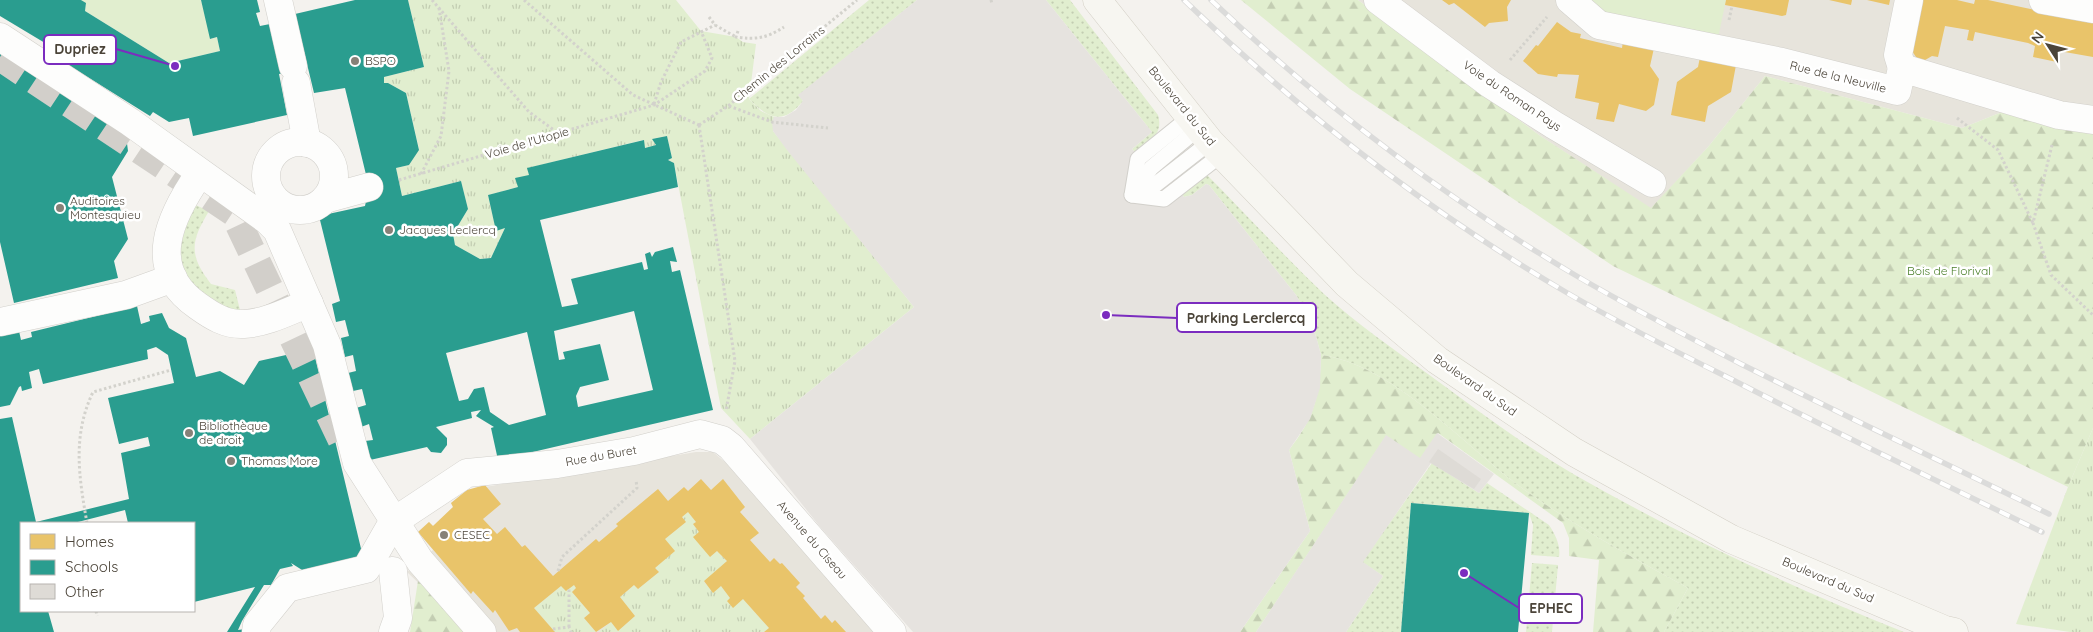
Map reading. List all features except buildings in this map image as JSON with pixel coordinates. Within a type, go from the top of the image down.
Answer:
[{"type":"main road","name":"Boulevard du Sud","points":[[1097,0],[1205,135],[1347,284],[1437,360],[1574,452],[1731,539],[1945,630],[1954,632]]},
{"type":"street","points":[[278,0],[307,143]]},
{"type":"street","name":"Voie du Roman Pays","points":[[1378,0],[1490,84],[1554,125],[1652,183]]},
{"type":"street","points":[[1909,0],[1898,55],[1902,68],[2059,115],[2093,120]]},
{"type":"street","points":[[2043,0],[2093,9]]},
{"type":"street","name":"Rue de la Neuville","points":[[1559,7],[1599,25],[1782,62],[1897,92],[1902,68]]},
{"type":"street","points":[[0,37],[130,122],[200,173],[272,210],[305,209],[316,206],[325,199],[331,190],[334,168],[322,149],[307,143],[290,144],[272,157],[267,178],[272,210],[277,230],[327,345],[356,463],[393,522],[420,560],[482,632]]},
{"type":"street","points":[[200,173],[180,202],[168,235],[166,254],[173,278],[179,289],[210,315],[227,322],[244,324],[263,320],[309,303]]},
{"type":"street","points":[[325,199],[368,187]]},
{"type":"street","points":[[0,322],[126,295],[173,278]]},
{"type":"street","name":"Rue du Buret","points":[[393,522],[467,473],[557,464],[634,451],[700,434],[722,440],[731,447]]},
{"type":"street","name":"Avenue du Ciseau","points":[[731,447],[892,632]]},
{"type":"street","points":[[256,632],[257,625],[287,588],[366,569],[393,522]]},
{"type":"street","points":[[393,571],[398,618],[393,632]]},
{"type":"lane","points":[[1205,135],[1155,185],[1132,195],[1138,159],[1205,135]]},
{"type":"path","points":[[432,0],[473,50],[529,112],[558,133]]},
{"type":"path","points":[[524,0],[633,95],[698,125],[734,361],[726,409],[731,447]]},
{"type":"path","name":"Chemin des Lorrains","points":[[698,125],[728,106],[857,0]]},
{"type":"path","points":[[421,174],[441,136],[449,71],[439,7]]},
{"type":"path","points":[[1490,84],[1559,7]]},
{"type":"path","points":[[709,17],[715,25],[736,37],[754,39],[770,36],[784,27]]},
{"type":"path","points":[[654,105],[661,82],[681,42],[715,25]]},
{"type":"path","name":"Voie de l'Utopie","points":[[399,180],[654,105],[705,71],[712,58],[701,31]]},
{"type":"path","points":[[736,37],[738,31]]},
{"type":"path","points":[[728,106],[772,122],[828,128]]},
{"type":"path","points":[[2033,224],[2059,115]]},
{"type":"path","points":[[1954,116],[1998,150],[2033,224],[2051,275],[2093,315]]},
{"type":"path","points":[[87,522],[78,476],[80,436],[85,408],[93,392],[172,370]]},
{"type":"path","points":[[558,571],[562,557],[637,488],[634,451]]},
{"type":"path","points":[[570,588],[569,627],[571,632]]},
{"type":"path","points":[[96,612],[97,616]]},
{"type":"path","points":[[552,629],[569,627]]},
{"type":"shaded area","points":[[917,0],[1046,0],[1152,132],[1132,149],[1135,152],[1157,135],[1197,181],[1182,194],[1184,197],[1192,195],[1206,184],[1209,185],[1296,295],[1312,322],[1321,355],[1320,388],[1310,419],[1289,450],[1310,531],[1240,632],[913,632],[821,528],[750,439],[914,307],[787,150],[773,131],[772,122],[774,117],[784,117],[796,110],[803,101],[798,95]]},
{"type":"shaded area","points":[[1358,0],[2093,0],[2093,130],[2002,112],[1962,128],[1765,76],[1708,147],[1651,209],[1539,135]]},
{"type":"shaded area","points":[[1437,433],[1494,474],[1479,493],[1431,463],[1363,562],[1383,576],[1346,632],[1256,632],[1386,435],[1420,458]]},
{"type":"shaded area","points":[[696,452],[713,452],[726,463],[875,632],[470,632],[407,572],[433,550],[418,532],[429,522],[433,526],[453,507],[451,503],[467,490]]},
{"type":"green space","points":[[81,0],[201,0],[211,39],[217,37],[220,51],[169,63],[85,11],[86,4]]},
{"type":"green space","points":[[408,0],[676,0],[701,31],[736,37],[743,42],[756,44],[749,99],[761,111],[774,117],[773,131],[914,307],[750,439],[721,408],[674,163],[668,160],[672,158],[667,136],[652,139],[656,145],[645,148],[643,140],[528,168],[529,175],[518,187],[488,195],[496,230],[505,228],[491,258],[480,259],[455,245],[453,234],[468,209],[461,181],[402,196],[396,168],[409,165],[419,149],[406,93],[388,83],[384,83],[384,77],[424,67]]},
{"type":"green space","points":[[869,0],[917,0],[799,95],[803,101],[789,114],[776,117],[769,115],[749,99]]},
{"type":"green space","points":[[1046,0],[1070,0],[1158,115],[1159,128],[1157,133],[1135,152],[1132,149],[1152,132]]},
{"type":"green space","name":"Bois de Florival","points":[[1241,0],[1358,0],[1539,135],[1651,208],[1708,147],[1765,76],[1962,128],[2002,112],[2093,130],[2093,428],[2068,487],[1613,266],[1350,89]]},
{"type":"green space","points":[[1583,0],[1726,0],[1718,38],[1602,12]]},
{"type":"green space","points":[[1205,173],[1336,305],[1500,427],[1537,452],[1575,475],[1695,539],[1820,597],[1904,632],[1664,632],[1688,588],[1604,541],[1542,502],[1500,471],[1453,430],[1401,390],[1374,374],[1348,362],[1321,355],[1312,322],[1296,295],[1209,185],[1206,184],[1192,195],[1184,197],[1182,194]]},
{"type":"green space","points":[[191,203],[209,211],[198,231],[196,239],[195,248],[198,264],[211,284],[235,290],[240,310],[230,313],[218,310],[178,270],[182,219]]},
{"type":"green space","points":[[1321,355],[1348,362],[1374,374],[1401,390],[1453,430],[1500,471],[1542,502],[1604,541],[1688,588],[1664,632],[1593,632],[1599,560],[1569,556],[1569,538],[1563,523],[1438,433],[1420,459],[1386,436],[1256,632],[1240,632],[1310,531],[1289,450],[1310,417],[1314,406],[1319,383]]},
{"type":"green space","points":[[2093,428],[2093,632],[2070,632],[2016,624],[2068,487]]},
{"type":"green space","points":[[1432,463],[1479,493],[1487,483],[1549,525],[1557,540],[1559,557],[1531,555],[1533,525],[1529,513],[1411,503],[1401,632],[1346,632],[1383,576],[1362,562]]},
{"type":"green space","points":[[688,512],[696,522],[693,524],[711,556],[717,551],[727,561],[704,582],[713,592],[721,586],[730,598],[743,599],[769,628],[764,632],[599,632],[611,622],[618,631],[635,616],[620,597],[634,585],[638,589],[659,572],[655,568],[674,551],[665,539],[686,522],[682,517]]},
{"type":"green space","points":[[1532,563],[1558,565],[1552,632],[1526,632]]},
{"type":"green space","points":[[418,581],[470,632],[410,632]]},
{"type":"green space","points":[[574,585],[576,588],[572,592],[590,613],[584,618],[596,632],[555,632],[534,608],[561,586]]},
{"type":"tunnel","points":[[0,57],[233,212],[347,451]]},
{"type":"railway","points":[[1184,0],[1273,81],[1365,157],[1462,227],[1513,260],[1584,303],[1647,336],[1808,418],[2042,532]]},
{"type":"railway","points":[[1211,0],[1253,39],[1340,113],[1478,214],[1526,245],[1636,310],[1741,364],[2049,514]]},
{"type":"place","name":"BSPO","points":[[355,61]]},
{"type":"place","name":"Dupriez","points":[[175,66]]},
{"type":"place","name":"Auditoires Montesquieu","points":[[60,208]]},
{"type":"place","name":"Jacques Leclercq","points":[[389,230]]},
{"type":"place","name":"Parking Lerclercq","points":[[1106,315]]},
{"type":"place","name":"Bibliothèque de droit","points":[[189,433]]},
{"type":"place","name":"Thomas More","points":[[231,461]]},
{"type":"place","name":"CESEC","points":[[444,535]]},
{"type":"place","name":"EPHEC","points":[[1464,573]]}]
